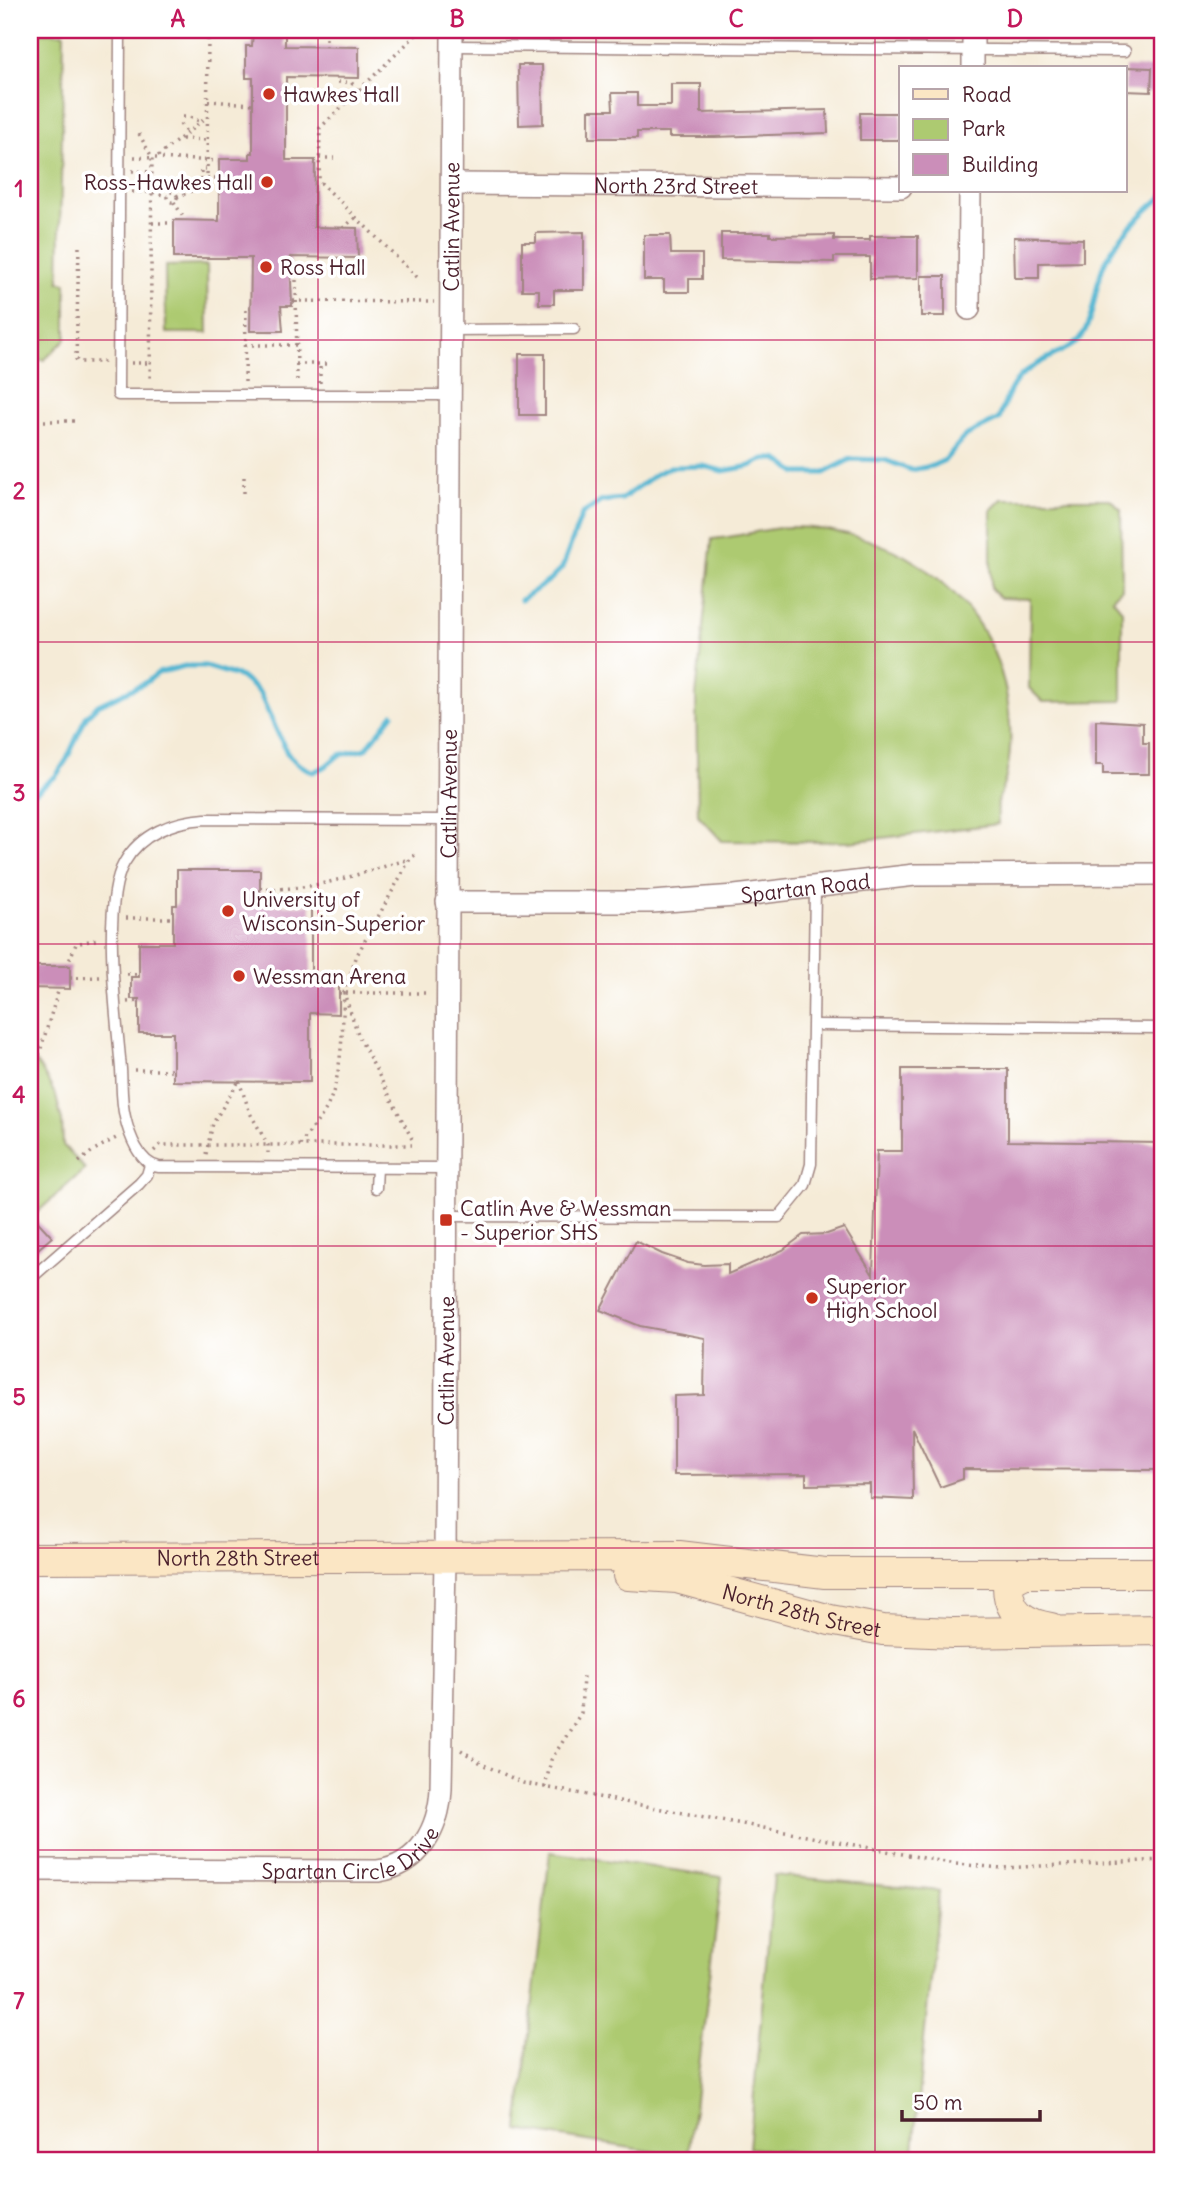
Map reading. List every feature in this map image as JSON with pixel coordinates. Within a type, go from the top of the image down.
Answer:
[{"type":"main road","name":"North 28th Street","points":[[30,1558],[445,1559],[492,1556],[679,1556],[825,1573],[1163,1573]]},
{"type":"main road","name":"North 28th Street","points":[[445,1559],[478,1572],[677,1578],[830,1620],[883,1630],[942,1633],[1163,1630]]},
{"type":"main road","points":[[1026,1573],[1008,1586],[1008,1597],[1014,1611],[1023,1620],[1034,1625],[1068,1631]]},
{"type":"street","name":"Catlin Avenue","points":[[445,1559],[452,36]]},
{"type":"street","name":"North 23rd Street","points":[[452,184],[899,187]]},
{"type":"street","points":[[970,192],[970,309]]},
{"type":"street","name":"Spartan Road","points":[[447,902],[652,902],[735,897],[915,875],[1163,874]]},
{"type":"street","name":"Spartan Circle Drive","points":[[30,1870],[362,1873],[387,1870],[408,1860],[428,1838],[434,1827],[440,1803],[445,1559]]},
{"type":"lane","points":[[120,30],[118,394],[450,394]]},
{"type":"lane","points":[[452,36],[973,50],[1125,51]]},
{"type":"lane","points":[[451,330],[574,329]]},
{"type":"lane","points":[[30,1279],[146,1175],[147,1162],[130,1131],[123,1105],[113,977],[117,880],[127,859],[147,838],[176,824],[217,819],[447,820]]},
{"type":"lane","points":[[446,1216],[779,1217],[805,1185],[811,1164],[815,888]]},
{"type":"lane","points":[[814,1024],[1163,1028]]},
{"type":"lane","points":[[147,1162],[159,1167],[446,1168]]},
{"type":"lane","points":[[376,1188],[377,1168]]},
{"type":"path","points":[[207,188],[208,30]]},
{"type":"path","points":[[326,46],[327,30],[419,32],[452,36]]},
{"type":"path","points":[[417,277],[320,181],[317,171],[320,128],[419,32]]},
{"type":"path","points":[[338,82],[352,82],[358,91]]},
{"type":"path","points":[[208,101],[253,104]]},
{"type":"path","points":[[183,117],[201,122]]},
{"type":"path","points":[[150,394],[152,172],[155,158],[208,117]]},
{"type":"path","points":[[180,124],[187,134]]},
{"type":"path","points":[[139,134],[155,158]]},
{"type":"path","points":[[180,139],[208,140]]},
{"type":"path","points":[[119,156],[219,160]]},
{"type":"path","points":[[319,158],[334,158]]},
{"type":"path","points":[[201,187],[201,169],[208,169]]},
{"type":"path","points":[[119,171],[152,172]]},
{"type":"path","points":[[207,178],[219,178]]},
{"type":"path","points":[[167,196],[168,201],[201,187],[219,188]]},
{"type":"path","points":[[119,191],[152,192],[167,196],[173,192],[186,220]]},
{"type":"path","points":[[344,228],[355,218]]},
{"type":"path","points":[[152,223],[174,223]]},
{"type":"path","points":[[79,247],[76,359],[78,362],[150,363]]},
{"type":"path","points":[[296,280],[294,301],[297,395]]},
{"type":"path","points":[[294,301],[451,303]]},
{"type":"path","points":[[245,383],[246,309],[250,309]]},
{"type":"path","points":[[245,345],[296,345]]},
{"type":"path","points":[[296,364],[328,364]]},
{"type":"path","points":[[30,421],[75,421]]},
{"type":"path","points":[[244,476],[244,493]]},
{"type":"path","points":[[260,888],[278,890],[321,884],[413,857],[357,955],[342,993],[341,1057],[334,1083],[326,1108],[300,1145]]},
{"type":"path","points":[[114,917],[173,918]]},
{"type":"path","points":[[67,966],[75,944],[113,936]]},
{"type":"path","points":[[70,978],[113,977]]},
{"type":"path","points":[[39,1055],[60,988]]},
{"type":"path","points":[[342,993],[447,993]]},
{"type":"path","points":[[342,993],[359,1037],[412,1139]]},
{"type":"path","points":[[121,1070],[173,1070]]},
{"type":"path","points":[[204,1167],[213,1122],[239,1082],[250,1113],[268,1145],[268,1167]]},
{"type":"path","points":[[79,1162],[94,1150],[130,1131]]},
{"type":"path","points":[[147,1162],[160,1146],[412,1145]]},
{"type":"path","points":[[545,1788],[551,1760],[580,1713],[583,1676]]},
{"type":"path","points":[[442,1738],[484,1765],[523,1783],[956,1864],[1002,1868],[1163,1860]]},
{"type":"green space","points":[[30,33],[64,33],[59,282],[66,283],[66,339],[44,360],[30,359]]},
{"type":"green space","points":[[207,265],[208,333],[166,333],[165,266]]},
{"type":"green space","points":[[1002,499],[1110,499],[1121,510],[1122,589],[1112,598],[1122,610],[1122,701],[1043,702],[1029,688],[1030,599],[1000,598],[991,589],[991,510]]},
{"type":"green space","points":[[789,527],[830,530],[868,540],[904,555],[936,577],[963,603],[985,635],[1001,671],[1009,712],[1009,757],[998,802],[998,824],[848,842],[722,841],[698,815],[696,696],[712,539]]},
{"type":"green space","points":[[30,1056],[42,1070],[56,1096],[62,1121],[63,1145],[85,1169],[30,1219],[30,1167],[34,1146],[30,1129]]},
{"type":"green space","points":[[550,1852],[722,1877],[688,2157],[518,2130]]},
{"type":"green space","points":[[774,1875],[939,1891],[912,2160],[862,2160],[749,2148]]},
{"type":"building","points":[[253,30],[285,30],[285,46],[359,47],[359,78],[286,77],[286,160],[315,160],[314,227],[357,228],[358,258],[290,257],[292,306],[281,306],[283,331],[250,331],[251,258],[174,258],[174,220],[219,221],[219,159],[250,159],[250,153],[253,153],[253,78],[246,78],[246,46],[252,46]]},
{"type":"building","points":[[518,65],[542,65],[543,124],[519,125]]},
{"type":"building","points":[[1126,67],[1152,68],[1151,92],[1126,91]]},
{"type":"building","points":[[671,84],[701,84],[701,113],[827,110],[828,133],[669,137],[669,132],[637,132],[637,138],[589,138],[589,110],[613,110],[612,93],[637,93],[637,106],[671,106]]},
{"type":"building","points":[[860,113],[899,113],[899,140],[860,140]]},
{"type":"building","points":[[584,232],[584,290],[554,290],[554,304],[539,304],[539,290],[522,290],[522,242],[536,242],[536,233]]},
{"type":"building","points":[[721,233],[770,233],[770,236],[834,235],[834,240],[870,240],[870,236],[918,236],[918,278],[870,279],[870,257],[834,257],[834,262],[721,260]]},
{"type":"building","points":[[644,235],[670,235],[671,254],[702,254],[702,279],[689,279],[689,292],[664,292],[664,280],[644,280]]},
{"type":"building","points":[[1014,237],[1083,239],[1083,262],[1039,263],[1039,278],[1015,278]]},
{"type":"building","points":[[921,276],[945,276],[945,316],[921,316]]},
{"type":"building","points":[[519,354],[545,354],[545,415],[519,415]]},
{"type":"building","points":[[1096,720],[1143,723],[1143,743],[1149,743],[1149,774],[1103,774],[1103,765],[1096,765]]},
{"type":"building","name":"Wessman Arena","points":[[177,870],[260,870],[260,905],[311,905],[311,974],[339,974],[339,1014],[310,1013],[310,1082],[173,1081],[173,1033],[139,1033],[139,999],[131,999],[131,977],[139,977],[139,943],[173,943]]},
{"type":"building","points":[[30,966],[70,966],[70,989],[30,988]]},
{"type":"building","points":[[902,1069],[1008,1069],[1008,1141],[1163,1143],[1163,1470],[963,1469],[963,1479],[940,1487],[912,1428],[913,1500],[870,1498],[870,1484],[806,1485],[806,1474],[674,1475],[674,1396],[704,1395],[705,1338],[640,1326],[600,1310],[636,1241],[688,1263],[728,1264],[728,1274],[783,1250],[803,1235],[827,1234],[844,1228],[873,1275],[877,1151],[902,1151]]},
{"type":"building","points":[[30,1213],[52,1237],[30,1256]]},
{"type":"waterway","points":[[521,600],[562,568],[582,514],[602,501],[622,499],[670,467],[703,466],[723,471],[750,466],[764,459],[777,459],[797,473],[824,473],[851,459],[885,460],[911,470],[945,460],[965,436],[999,419],[1008,394],[1018,379],[1079,340],[1089,321],[1106,260],[1139,217],[1163,196]]},
{"type":"waterway","points":[[30,796],[56,776],[67,759],[86,717],[98,705],[145,683],[158,673],[185,666],[205,666],[241,677],[259,692],[287,753],[298,764],[313,772],[339,755],[366,749],[393,714]]},
{"type":"place","name":"Hawkes Hall","points":[[269,94]]},
{"type":"place","name":"Ross-Hawkes Hall","points":[[267,182]]},
{"type":"place","name":"Ross Hall","points":[[266,267]]},
{"type":"place","name":"University of Wisconsin-Superior","points":[[228,911]]},
{"type":"place","name":"Wessman Arena","points":[[239,976]]},
{"type":"place","name":"Catlin Ave & Wessman - Superior SHS","points":[[446,1220]]},
{"type":"place","name":"Superior High School","points":[[812,1298]]}]
